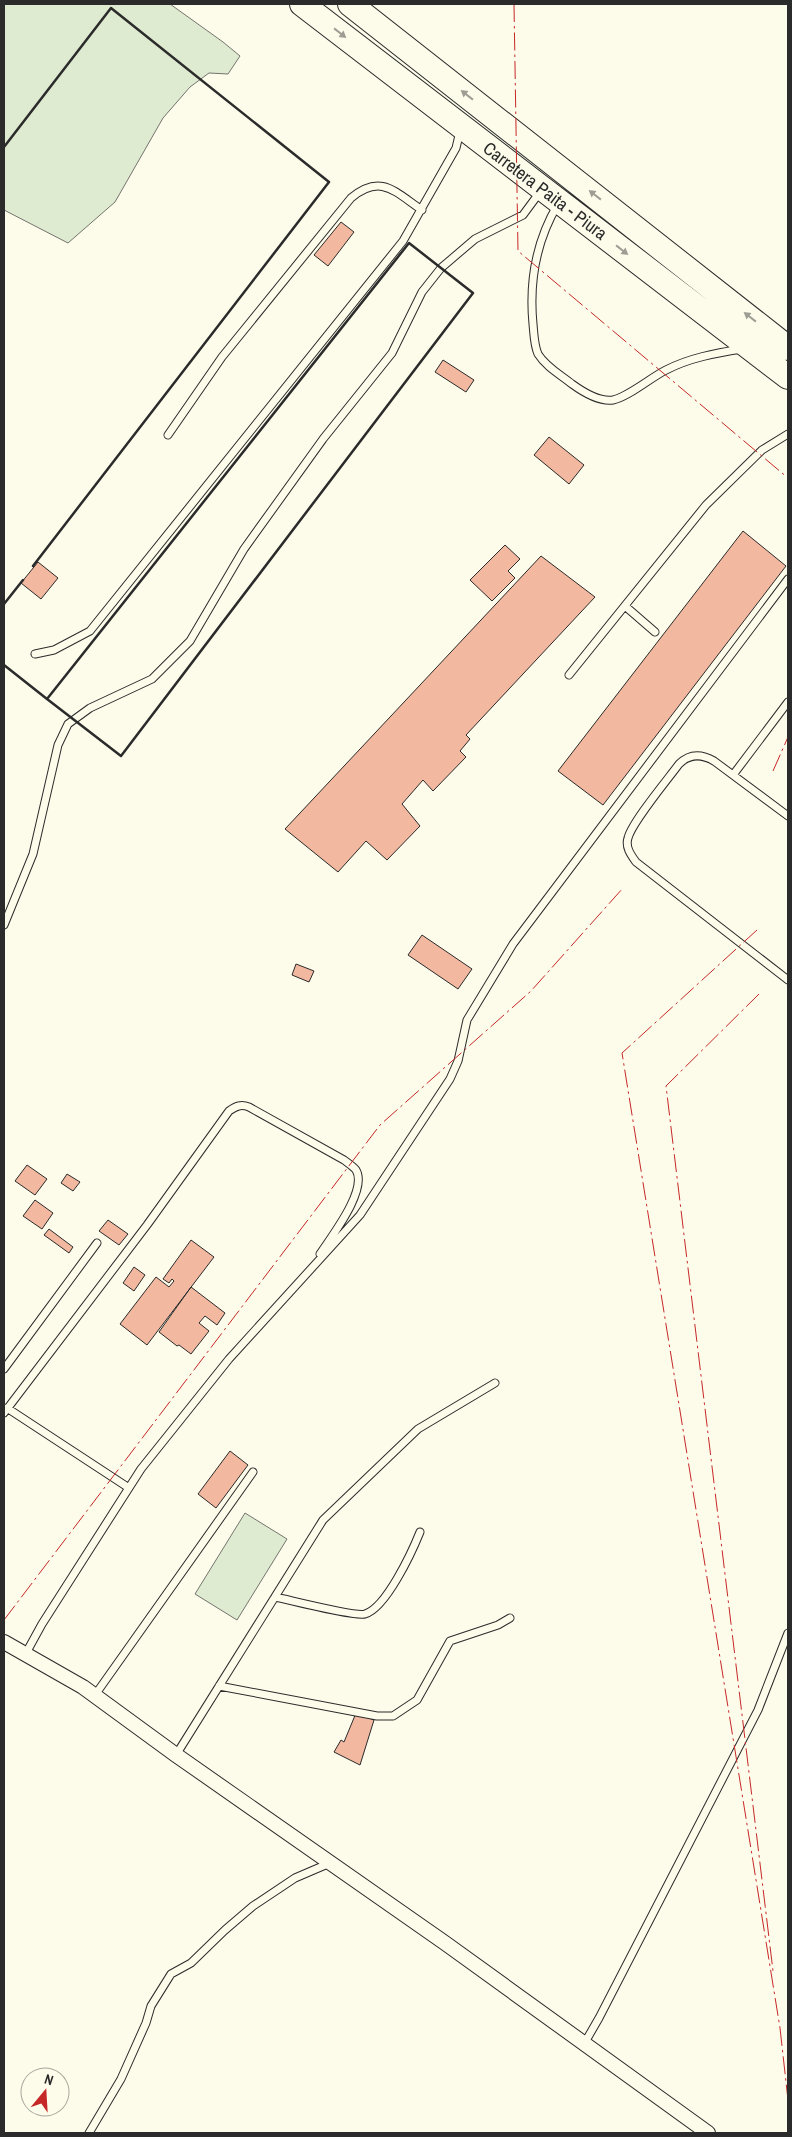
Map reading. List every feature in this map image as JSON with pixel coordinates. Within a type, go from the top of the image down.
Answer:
[{"type":"highway","name":"Carretera Paita - Piura","points":[[302,4],[788,378]]},
{"type":"highway","name":"Carretera Paita - Piura","points":[[350,4],[788,348]]},
{"type":"street","points":[[5,1647],[58,1671],[95,1695],[176,1755],[708,2133]]},
{"type":"lane","points":[[35,654],[54,650],[90,631],[403,242],[456,148],[461,126]]},
{"type":"lane","points":[[168,435],[222,357],[351,198],[365,187],[386,186],[422,210]]},
{"type":"lane","points":[[551,195],[532,278],[531,305],[536,349],[545,364],[580,390],[600,399],[612,400],[626,396],[644,382],[668,369],[698,358],[749,348]]},
{"type":"lane","points":[[4,925],[33,854],[58,745],[68,724],[90,708],[152,679],[190,641],[250,541],[322,439],[392,353],[422,292],[441,268],[475,239],[523,215],[551,195]]},
{"type":"lane","points":[[569,675],[706,505],[762,450],[788,434]]},
{"type":"lane","points":[[25,1655],[42,1624],[141,1469],[229,1359],[360,1215],[450,1079],[458,1061],[466,1020],[513,944],[788,579]]},
{"type":"lane","points":[[626,606],[655,632]]},
{"type":"lane","points":[[733,774],[788,702]]},
{"type":"lane","points":[[788,816],[733,774],[707,757],[698,755],[684,759],[631,829],[628,838],[628,850],[636,862],[788,980]]},
{"type":"lane","points":[[130,1488],[6,1410],[147,1225],[229,1111],[236,1107],[242,1105],[249,1106],[344,1160],[356,1170],[359,1181],[350,1209],[310,1270]]},
{"type":"lane","points":[[4,1370],[97,1243]]},
{"type":"lane","points":[[176,1755],[323,1520],[418,1429],[495,1383]]},
{"type":"lane","points":[[95,1695],[253,1472]]},
{"type":"lane","points":[[275,1596],[349,1613],[365,1614],[382,1602],[400,1574],[420,1532]]},
{"type":"lane","points":[[219,1686],[377,1716],[393,1716],[417,1700],[450,1641],[498,1625],[510,1618]]},
{"type":"lane","points":[[584,2044],[600,2018],[758,1710],[788,1633]]},
{"type":"lane","points":[[90,2133],[120,2079],[146,2023],[151,2006],[172,1974],[190,1962],[253,1906],[295,1878],[330,1863]]},
{"type":"green space","points":[[4,4],[170,4],[240,56],[228,74],[209,73],[190,87],[163,118],[115,202],[68,243],[4,210]]},
{"type":"green space","points":[[245,1513],[287,1539],[237,1620],[195,1594]]},
{"type":"building","points":[[341,222],[354,232],[328,266],[314,255]]},
{"type":"building","points":[[443,360],[474,380],[466,392],[435,372]]},
{"type":"building","points":[[549,437],[584,465],[569,484],[534,455]]},
{"type":"building","points":[[743,531],[786,566],[603,805],[558,771]]},
{"type":"building","points":[[505,545],[520,559],[508,571],[515,578],[492,601],[470,580]]},
{"type":"building","points":[[541,556],[595,597],[466,735],[470,739],[460,751],[466,757],[433,791],[423,780],[402,804],[420,826],[387,860],[366,841],[338,872],[285,829]]},
{"type":"building","points":[[38,562],[58,578],[41,599],[21,583]]},
{"type":"building","points":[[422,935],[472,969],[458,989],[408,955]]},
{"type":"building","points":[[296,964],[314,971],[309,982],[292,975]]},
{"type":"building","points":[[27,1165],[47,1179],[35,1195],[15,1181]]},
{"type":"building","points":[[67,1174],[80,1182],[73,1191],[61,1183]]},
{"type":"building","points":[[35,1200],[53,1213],[42,1229],[23,1216]]},
{"type":"building","points":[[108,1220],[128,1234],[119,1245],[99,1231]]},
{"type":"building","points":[[49,1229],[73,1247],[69,1253],[44,1235]]},
{"type":"building","points":[[191,1240],[214,1257],[147,1345],[120,1324],[156,1277],[169,1287],[174,1281],[172,1279],[169,1283],[163,1279]]},
{"type":"building","points":[[134,1267],[145,1275],[134,1291],[123,1283]]},
{"type":"building","points":[[191,1287],[225,1313],[217,1325],[205,1316],[199,1323],[209,1331],[191,1354],[159,1332]]},
{"type":"building","points":[[230,1451],[248,1465],[216,1508],[198,1494]]},
{"type":"building","points":[[356,1713],[374,1720],[360,1765],[334,1752],[341,1740],[344,1742]]},
{"type":"wall","points":[[4,147],[111,8],[329,182],[33,566]]},
{"type":"wall","points":[[409,243],[473,293],[121,756],[47,699],[409,243]]},
{"type":"wall","points":[[4,604],[23,580]]},
{"type":"wall","points":[[4,665],[47,699]]},
{"type":"power","points":[[514,4],[518,251],[788,478]]},
{"type":"power","points":[[773,771],[788,737]]},
{"type":"power","points":[[4,1620],[380,1125],[531,991],[623,888]]},
{"type":"power","points":[[757,930],[622,1053],[780,2028]]},
{"type":"power","points":[[759,994],[666,1086],[773,1971]]},
{"type":"power","points":[[780,2028],[788,2100]]}]
